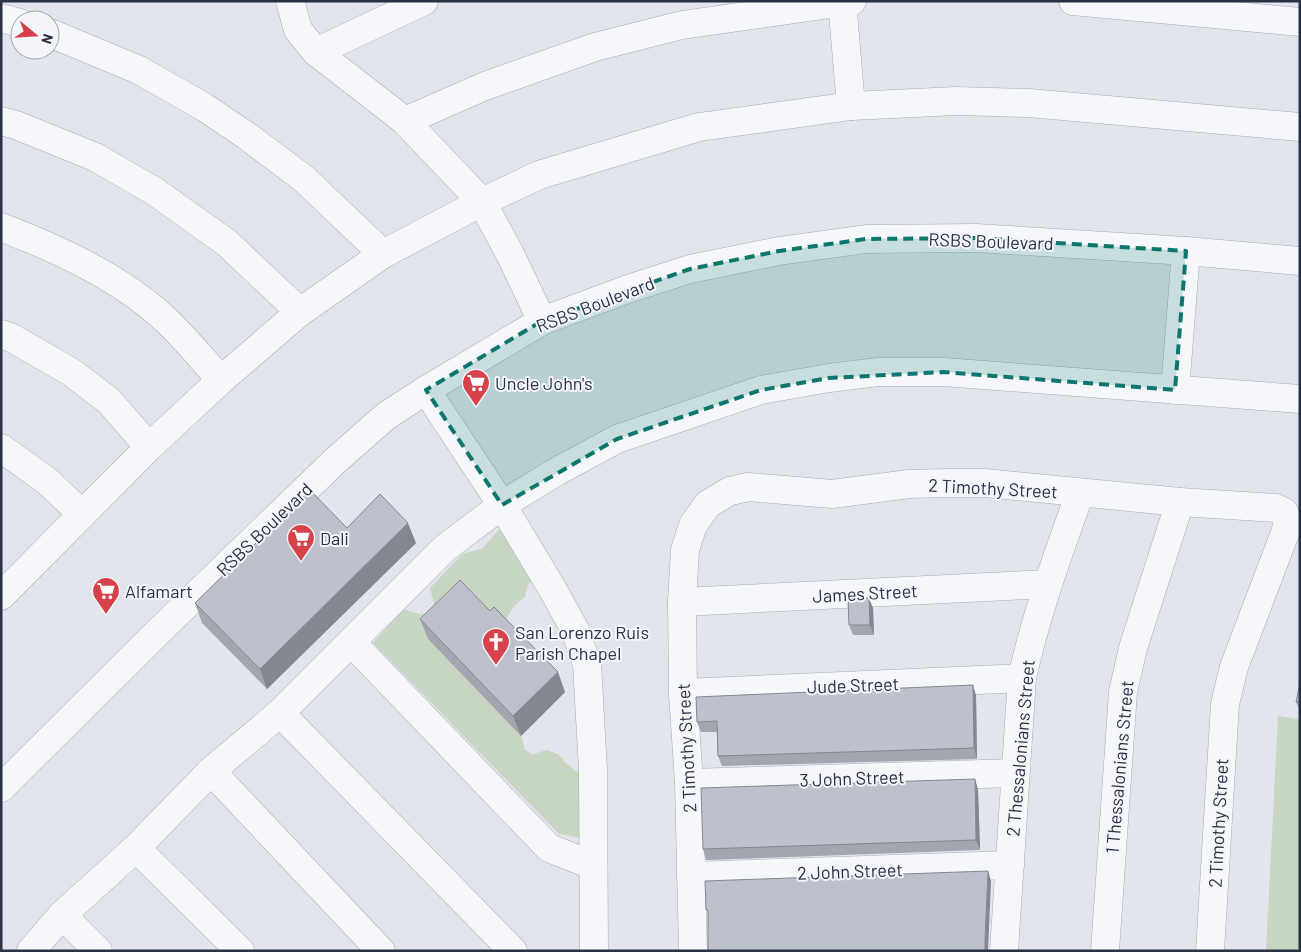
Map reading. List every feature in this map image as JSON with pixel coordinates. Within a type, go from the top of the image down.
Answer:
[{"type":"street","points":[[290,1],[298,30],[316,52],[404,121],[482,202],[510,254],[542,321]]},
{"type":"street","points":[[316,52],[424,1]]},
{"type":"street","points":[[404,121],[485,86],[595,47],[682,25],[852,1]]},
{"type":"street","points":[[1073,1],[1300,22]]},
{"type":"street","points":[[842,2],[851,106]]},
{"type":"street","points":[[60,37],[139,70],[204,107],[240,131],[303,178],[383,254]]},
{"type":"street","points":[[6,584],[82,514],[221,380],[300,312],[383,254],[482,202],[539,175],[700,127],[851,106],[956,101],[1029,103],[1300,127]]},
{"type":"street","points":[[1,121],[16,125],[95,157],[154,191],[227,243],[300,312]]},
{"type":"street","points":[[1,227],[49,246],[129,291],[166,320],[221,380]]},
{"type":"street","name":"RSBS Boulevard","points":[[1,788],[336,460],[386,416],[542,321],[628,289],[690,269],[779,251],[866,239],[976,238],[1186,251],[1300,261]]},
{"type":"street","points":[[1174,390],[1186,251]]},
{"type":"street","points":[[1,334],[12,338],[72,372],[109,402],[150,447]]},
{"type":"street","points":[[31,951],[62,915],[136,848],[211,772],[280,713],[445,548],[502,505],[556,472],[617,439],[761,390],[829,378],[878,372],[944,372],[1300,399]]},
{"type":"street","points":[[426,390],[502,505],[575,630],[587,664],[593,770],[592,865],[594,951]]},
{"type":"street","points":[[1,448],[47,481],[82,514]]},
{"type":"street","name":"2 Timothy Street","points":[[693,951],[689,783],[683,693],[682,602],[685,550],[693,525],[708,504],[730,491],[748,487],[832,494],[909,484],[984,483],[1180,502],[1276,508],[1284,512],[1288,522],[1285,533],[1234,667],[1225,704],[1210,951]]},
{"type":"street","name":"2 Thessalonians Street","points":[[1004,951],[1022,678],[1048,584],[1080,493]]},
{"type":"street","name":"1 Thessalonians Street","points":[[1106,951],[1123,692],[1133,648],[1180,502]]},
{"type":"street","name":"James Street","points":[[682,602],[1048,584]]},
{"type":"street","points":[[351,642],[550,848],[592,865]]},
{"type":"street","name":"Jude Street","points":[[683,693],[1022,678]]},
{"type":"street","points":[[280,713],[513,951]]},
{"type":"street","points":[[211,772],[381,951]]},
{"type":"street","name":"3 John Street","points":[[689,783],[1016,773]]},
{"type":"street","points":[[136,848],[240,951]]},
{"type":"street","name":"2 John Street","points":[[691,876],[1010,865]]},
{"type":"street","points":[[62,915],[98,951]]},
{"type":"highlighted area","points":[[976,238],[1186,251],[1175,390],[944,372],[829,378],[761,390],[617,439],[502,505],[426,390],[542,321],[690,269],[779,251],[866,239]]},
{"type":"green space","points":[[502,526],[534,580],[528,584],[525,597],[515,605],[501,627],[428,639],[521,735],[525,750],[533,754],[547,750],[558,754],[568,765],[586,778],[581,838],[559,834],[373,643],[403,609],[419,614],[430,613],[435,607],[430,588],[462,554],[483,548]]},
{"type":"green space","points":[[1278,716],[1300,719],[1300,951],[1266,951]]},
{"type":"building","points":[[310,490],[347,528],[380,494],[408,523],[260,669],[195,603]]},
{"type":"building","name":"San Lorenzo Ruis Parish Chapel","points":[[460,580],[490,611],[494,607],[558,672],[513,716],[420,619]]},
{"type":"building","points":[[869,598],[870,625],[849,625],[848,599]]},
{"type":"building","points":[[1300,683],[1300,702],[1296,702]]},
{"type":"building","points":[[973,685],[974,748],[718,756],[717,721],[697,722],[696,697]]},
{"type":"building","points":[[975,779],[976,840],[703,849],[701,788]]},
{"type":"building","points":[[988,871],[985,951],[708,951],[708,910],[706,910],[705,881]]},
{"type":"place","name":"Uncle John's","points":[[476,407]]},
{"type":"place","name":"Dali","points":[[301,562]]},
{"type":"place","name":"Alfamart","points":[[106,615]]},
{"type":"place","name":"San Lorenzo Ruis Parish Chapel","points":[[496,666]]}]
